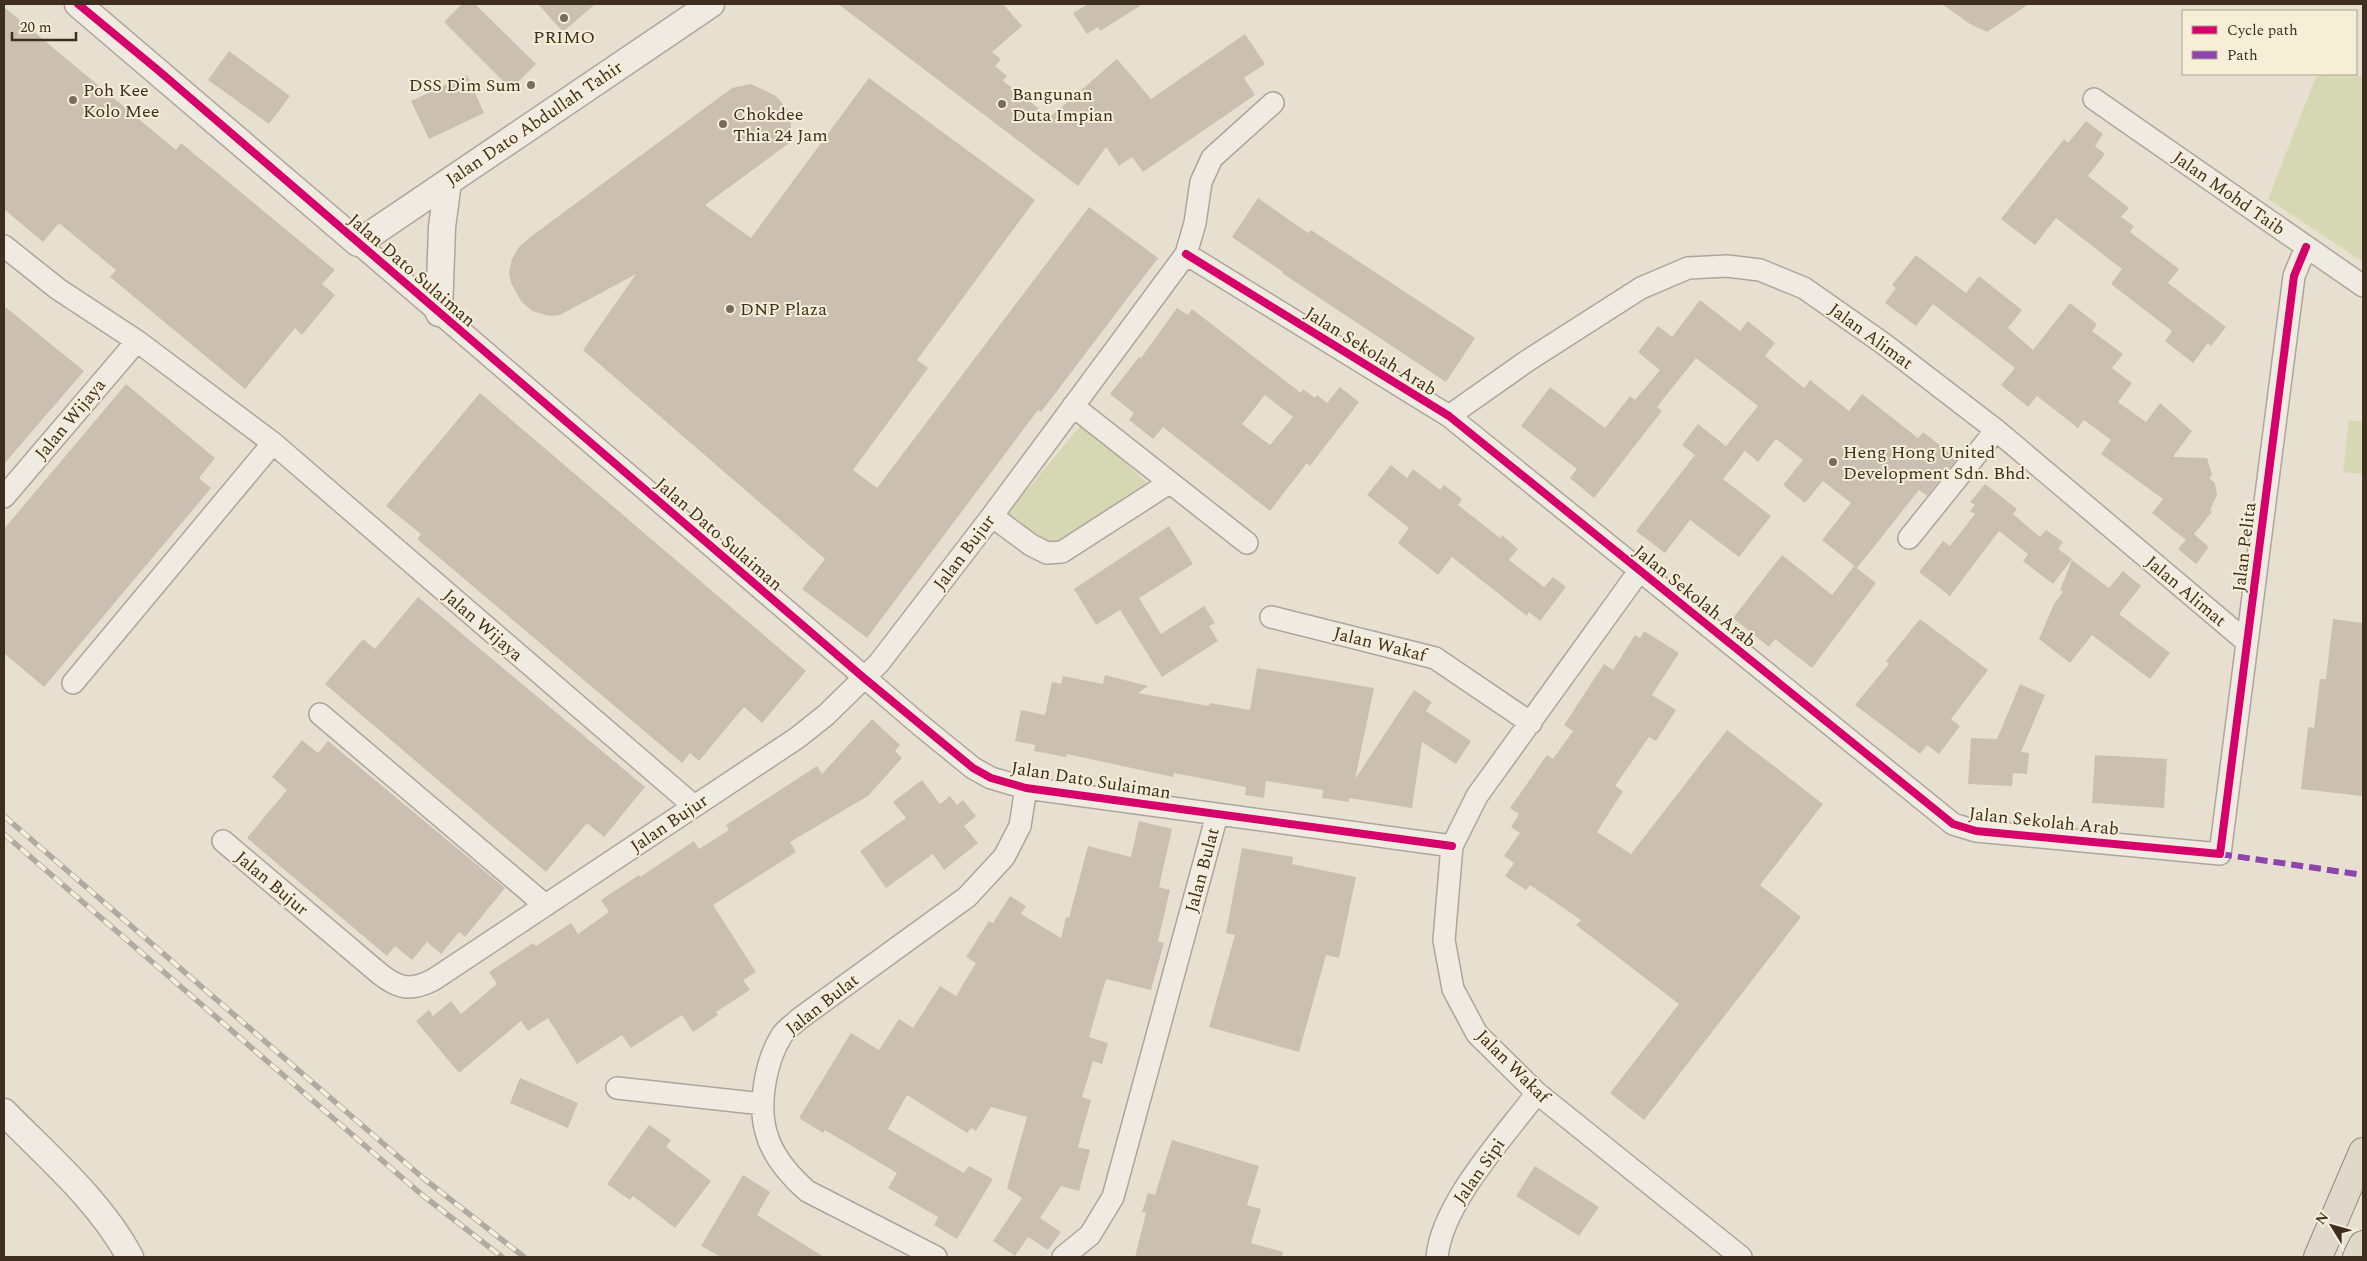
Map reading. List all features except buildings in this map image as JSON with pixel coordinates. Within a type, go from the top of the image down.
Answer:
[{"type":"highway","points":[[2318,1257],[2363,1152]]},
{"type":"highway","points":[[2357,1257],[2363,1245]]},
{"type":"street","name":"Jalan Dato Sulaiman","points":[[78,4],[864,678],[973,768],[992,778],[1026,788],[1452,846]]},
{"type":"street","name":"Jalan Dato Abdullah Tahir","points":[[358,243],[711,4]]},
{"type":"street","name":"Jalan Mohd Taib","points":[[2094,99],[2363,286]]},
{"type":"street","name":"Jalan Bujur","points":[[223,841],[388,981],[412,989],[433,980],[797,738],[826,716],[879,663],[992,516],[1186,254],[1194,223],[1201,182],[1212,158],[1273,104]]},
{"type":"street","points":[[439,313],[442,227],[448,182]]},
{"type":"street","name":"Jalan Wijaya","points":[[4,246],[58,290],[137,341],[273,443],[694,806]]},
{"type":"street","name":"Jalan Pelita","points":[[2220,854],[2294,276],[2306,247]]},
{"type":"street","name":"Jalan Sekolah Arab","points":[[1186,254],[1449,416],[1953,824],[1976,831],[2220,854]]},
{"type":"street","name":"Jalan Alimat","points":[[1449,416],[1527,361],[1641,288],[1688,268],[1727,266],[1760,270],[1804,288],[1884,344],[1996,430],[2247,642]]},
{"type":"street","name":"Jalan Wijaya","points":[[4,498],[137,341]]},
{"type":"street","points":[[1073,406],[1246,543]]},
{"type":"street","points":[[1909,538],[1996,430]]},
{"type":"street","points":[[73,683],[273,443]]},
{"type":"street","points":[[992,516],[1030,544],[1047,553],[1062,552],[1169,483]]},
{"type":"street","name":"Jalan Wakaf","points":[[1640,570],[1477,796],[1452,846],[1444,940],[1453,989],[1477,1034],[1537,1093],[1741,1257]]},
{"type":"street","name":"Jalan Wakaf","points":[[1271,617],[1435,658],[1531,723]]},
{"type":"street","points":[[320,714],[545,905]]},
{"type":"street","name":"Jalan Bulat","points":[[936,1257],[807,1191],[790,1177],[777,1158],[766,1132],[763,1104],[769,1065],[782,1034],[799,1019],[967,897],[1004,857],[1008,850],[1020,826],[1026,788]]},
{"type":"street","name":"Jalan Bulat","points":[[1064,1257],[1090,1235],[1113,1197],[1217,815]]},
{"type":"street","points":[[617,1088],[763,1104]]},
{"type":"street","name":"Jalan Sipi","points":[[1437,1257],[1438,1248],[1456,1200],[1537,1093]]},
{"type":"street","points":[[4,1112],[95,1207],[119,1236],[130,1257]]},
{"type":"green space","points":[[2324,75],[2355,75],[2363,77],[2363,262],[2268,199],[2316,77]]},
{"type":"green space","points":[[2349,420],[2363,422],[2363,474],[2343,472]]},
{"type":"green space","points":[[1083,423],[1147,483],[1059,542],[1043,541],[1006,515]]},
{"type":"railway","points":[[4,816],[423,1178],[524,1257]]},
{"type":"railway","points":[[4,834],[421,1194],[502,1257]]},
{"type":"marked path","points":[[2220,854],[2363,875]]},
{"type":"cycle path","points":[[78,4],[159,71],[864,678],[973,768],[991,778],[1026,788],[1452,846]]},
{"type":"cycle path","points":[[1186,254],[1449,416],[1953,824],[1976,831],[2220,854],[2294,276],[2306,247]]},
{"type":"place","name":"PRIMO","points":[[564,18]]},
{"type":"place","name":"DSS Dim Sum","points":[[531,85]]},
{"type":"place","name":"Poh Kee Kolo Mee","points":[[73,100]]},
{"type":"place","name":"Bangunan Duta Impian","points":[[1002,104]]},
{"type":"place","name":"Chokdee Thia 24 Jam","points":[[723,124]]},
{"type":"place","name":"DNP Plaza","points":[[730,309]]},
{"type":"place","name":"Heng Hong United Development Sdn. Bhd.","points":[[1833,462]]}]
